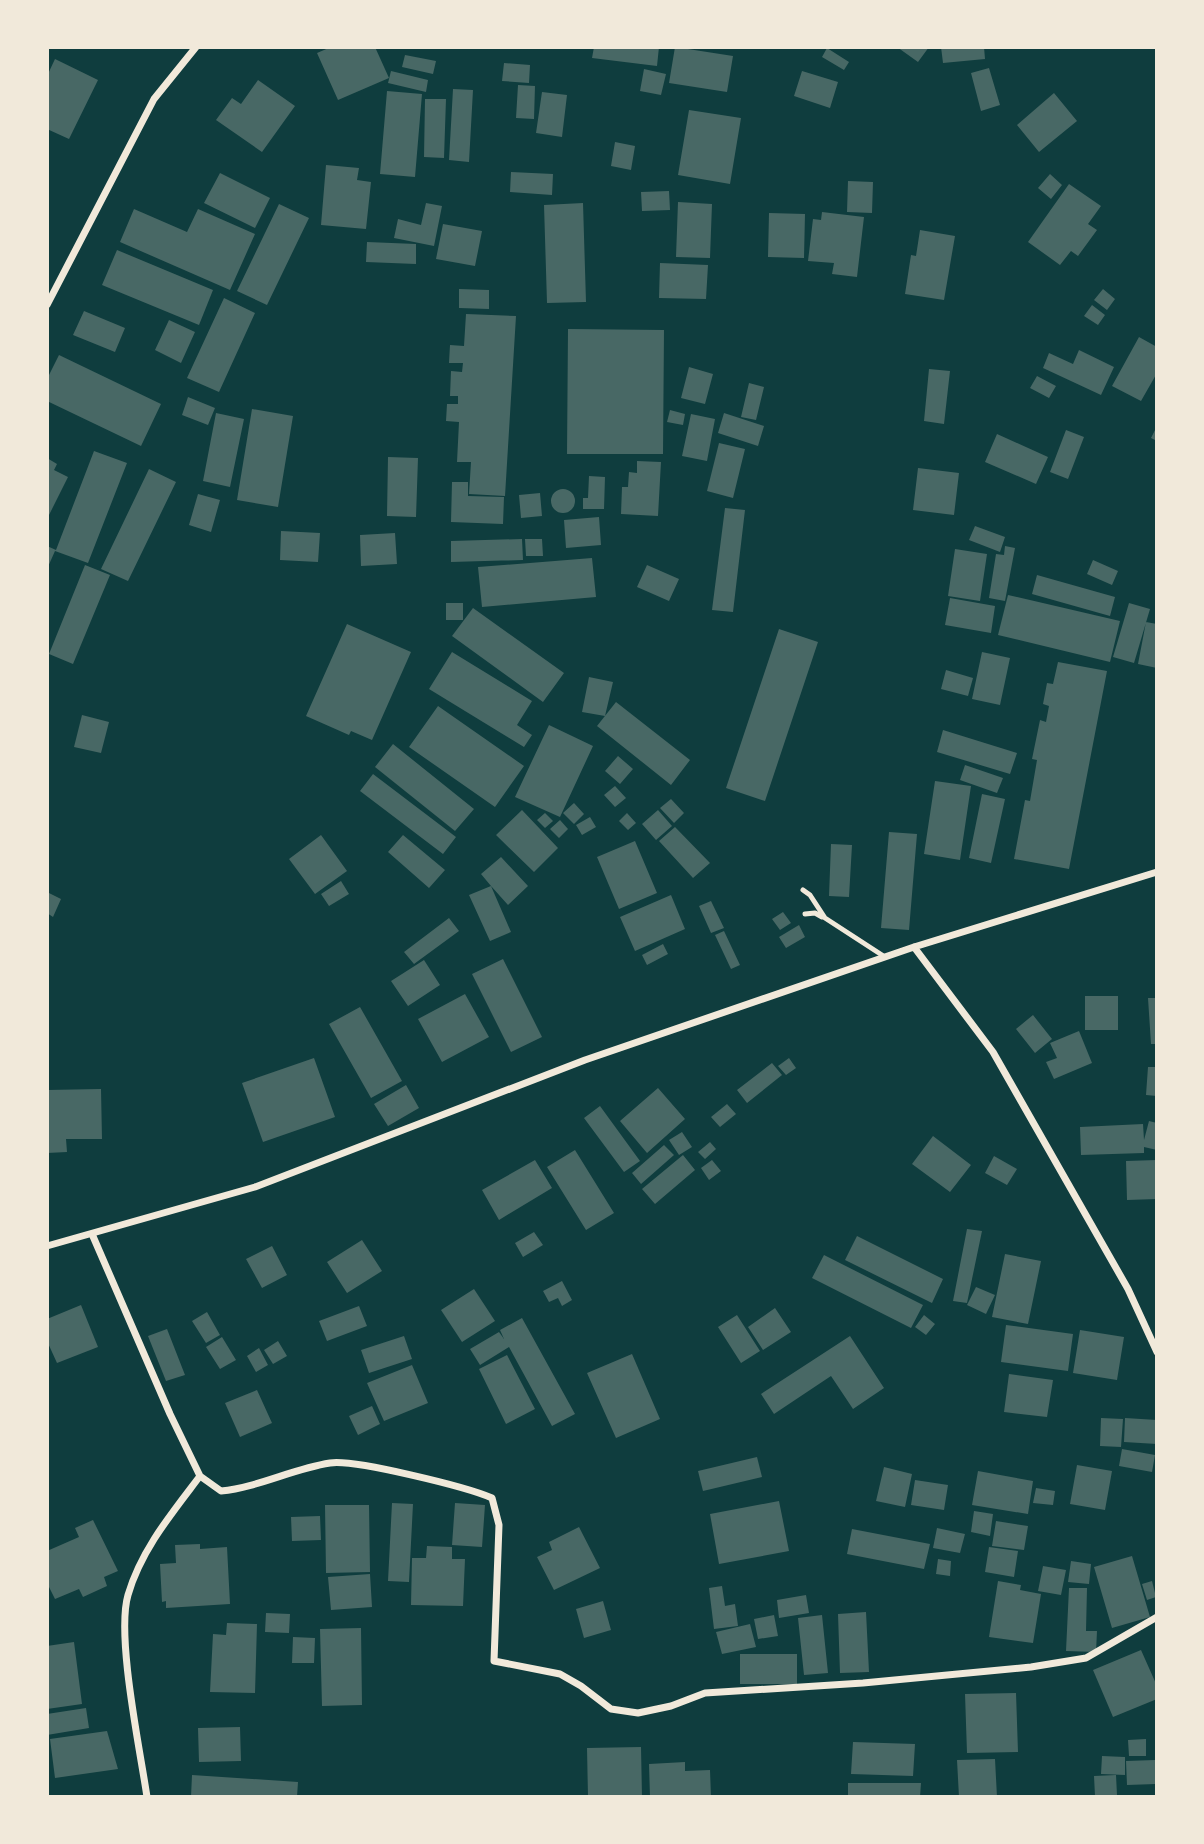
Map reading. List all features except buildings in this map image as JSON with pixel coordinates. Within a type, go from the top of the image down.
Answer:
[{"type":"street","points":[[47,305],[154,99],[196,47]]},
{"type":"street","points":[[47,1246],[256,1187],[585,1060],[914,947],[1157,872]]},
{"type":"street","points":[[914,947],[993,1052],[1128,1289],[1157,1352]]},
{"type":"street","points":[[92,1234],[170,1415],[200,1476],[221,1491],[247,1488],[304,1468],[334,1462],[468,1488],[492,1498],[499,1525],[494,1661],[560,1674],[581,1685],[611,1709],[638,1713],[671,1706],[705,1693],[863,1683],[1031,1667],[1086,1658],[1157,1617]]},
{"type":"street","points":[[147,1797],[124,1631],[128,1595],[151,1542],[200,1476]]},
{"type":"lane","points":[[803,890],[810,894],[825,918]]},
{"type":"lane","points":[[805,914],[815,913],[825,918],[885,957]]}]
